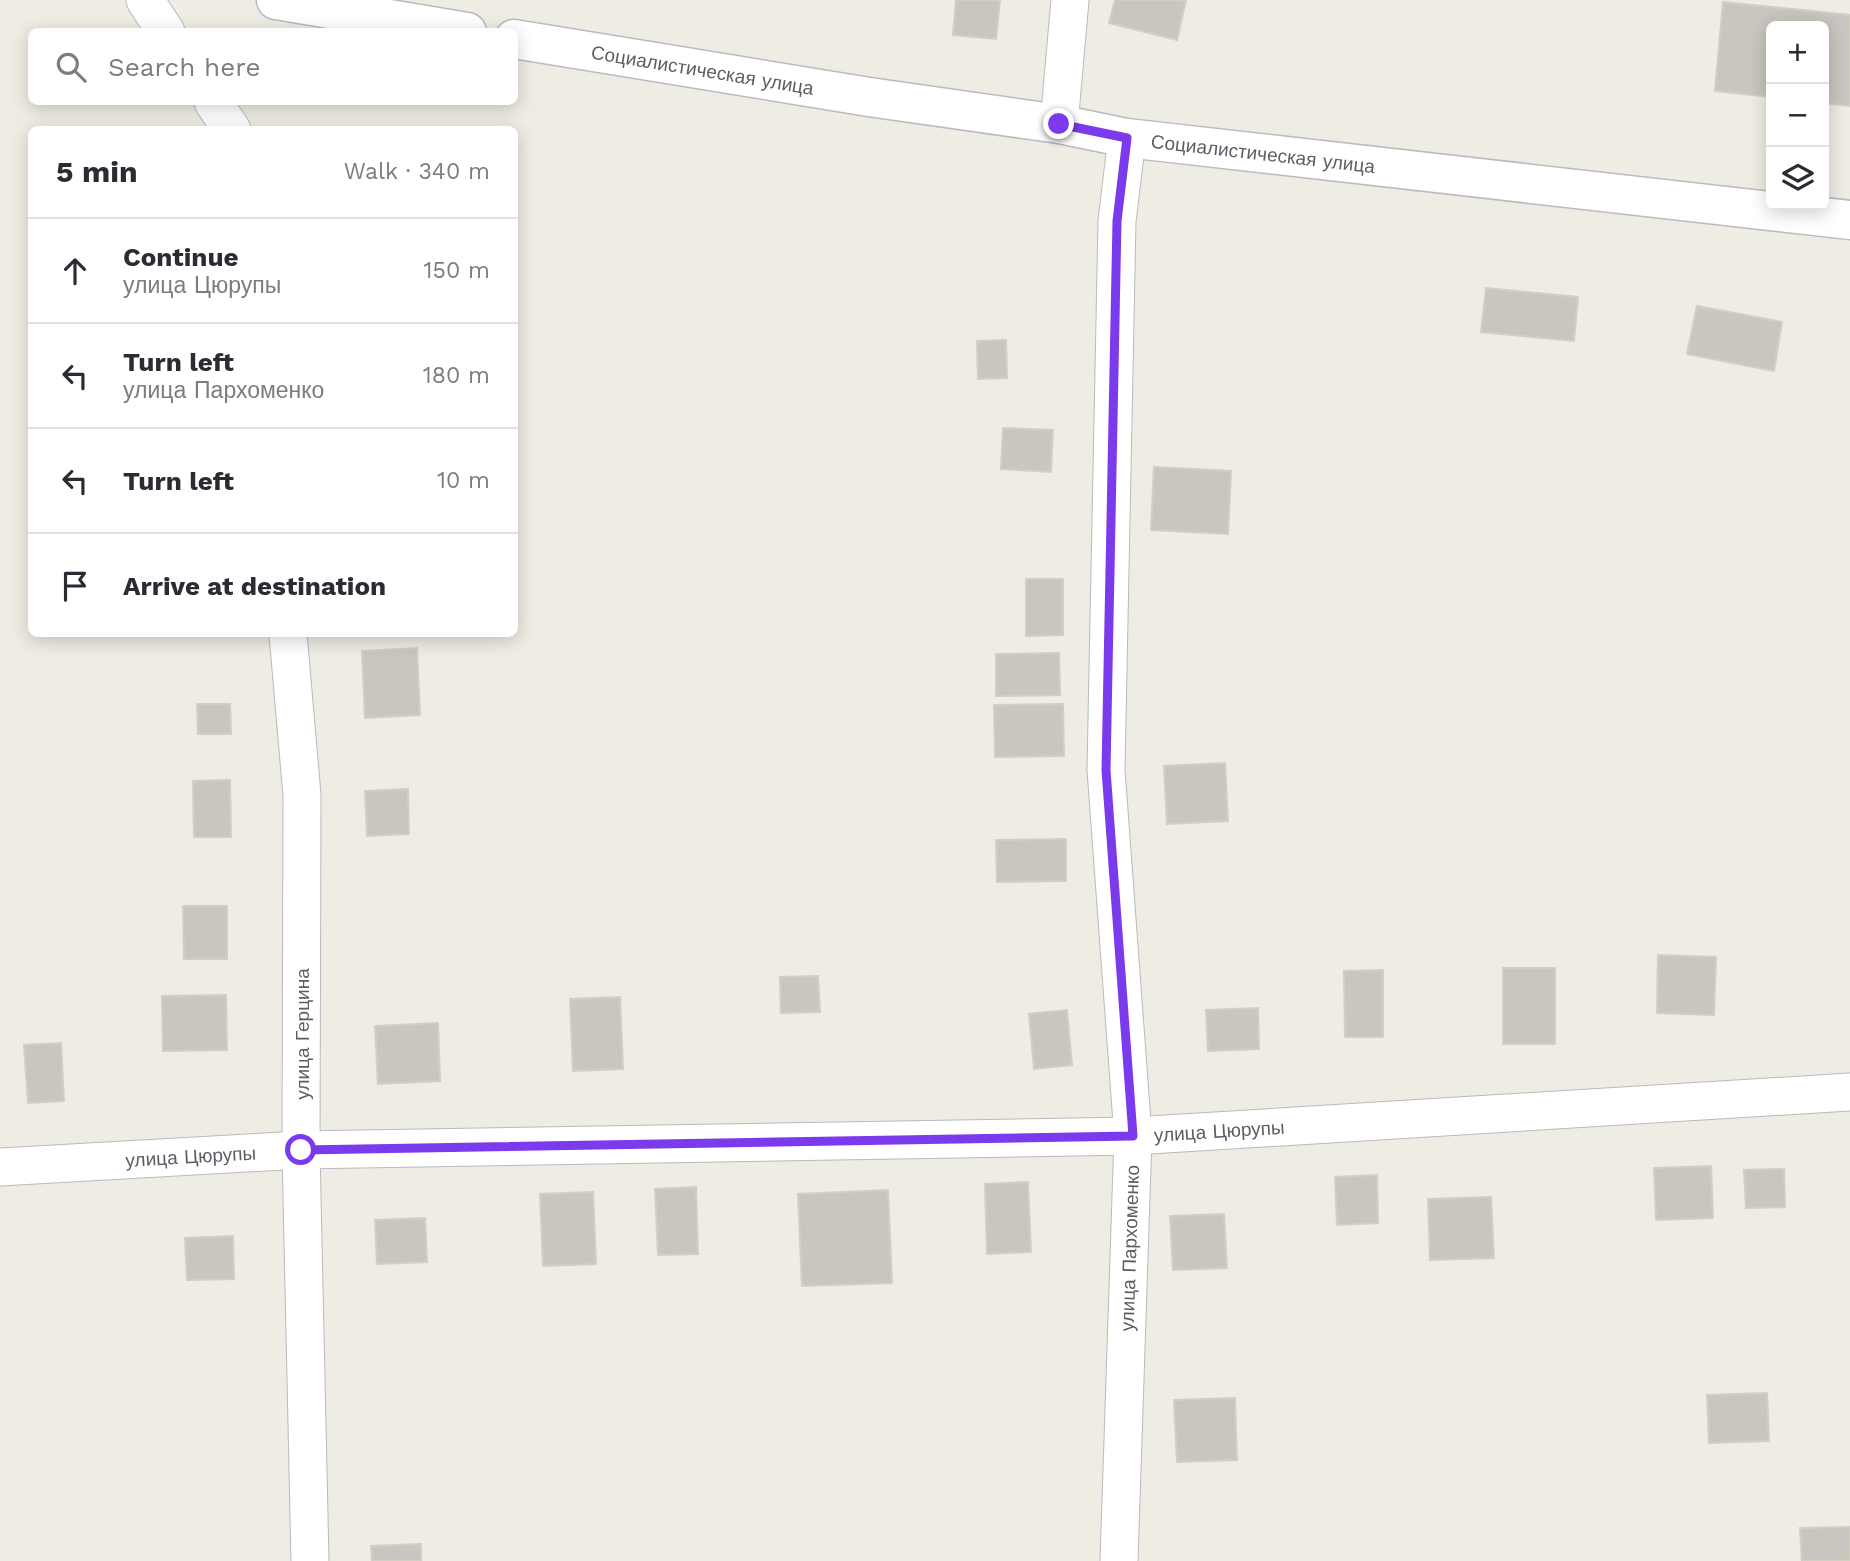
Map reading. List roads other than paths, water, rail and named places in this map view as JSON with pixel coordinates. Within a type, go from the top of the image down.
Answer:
[{"type":"street","points":[[145,0],[163,28]]},
{"type":"street","points":[[276,0],[443,28]]},
{"type":"street","points":[[1059,124],[1070,0]]},
{"type":"street","name":"Социалистическая улица","points":[[518,40],[869,97],[1059,124],[1127,138],[1850,220]]},
{"type":"street","points":[[215,105],[229,126]]},
{"type":"street","name":"улица Пархоменко","points":[[1119,1561],[1133,1136],[1106,770],[1117,221],[1127,138]]},
{"type":"street","name":"улица Герцина","points":[[288,637],[302,795],[301,1150],[310,1561]]},
{"type":"street","name":"улица Цюрупы","points":[[0,1167],[301,1150],[1133,1136],[1850,1092]]}]
